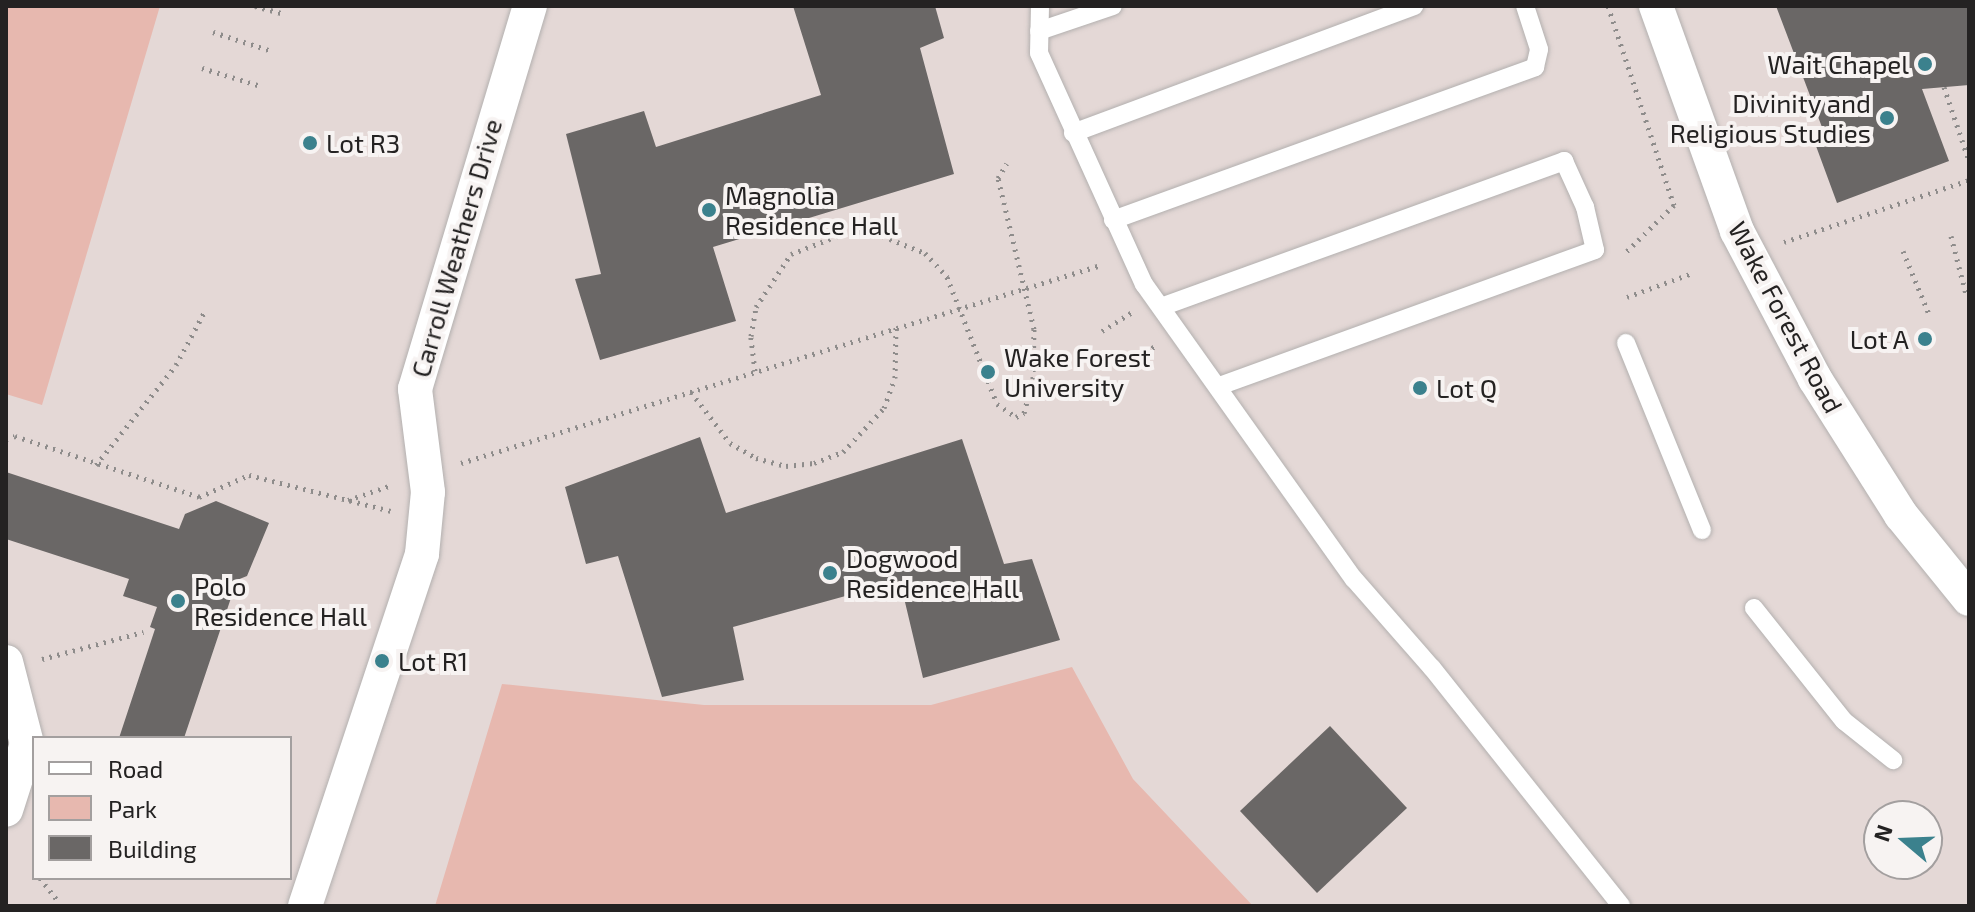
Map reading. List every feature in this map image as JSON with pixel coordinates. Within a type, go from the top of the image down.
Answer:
[{"type":"street","name":"Carroll Weathers Drive","points":[[305,906],[422,554],[427,519],[415,389],[530,6]]},
{"type":"street","name":"Wake Forest Road","points":[[1656,6],[1737,231],[1815,379],[1901,515],[1969,599]]},
{"type":"street","points":[[6,810],[27,744],[18,662]]},
{"type":"lane","points":[[1040,6],[1039,53],[1113,220],[1161,307],[1354,579],[1432,668],[1621,906]]},
{"type":"lane","points":[[1039,31],[1113,6]]},
{"type":"lane","points":[[1073,133],[1414,6]]},
{"type":"lane","points":[[1113,220],[1535,67],[1539,49],[1525,6]]},
{"type":"lane","points":[[1161,307],[1564,161],[1585,207],[1595,250],[1219,386]]},
{"type":"lane","points":[[1626,343],[1702,530]]},
{"type":"lane","points":[[1754,608],[1844,721],[1893,760]]},
{"type":"path","points":[[255,6],[284,14]]},
{"type":"path","points":[[1608,6],[1674,205],[1620,258]]},
{"type":"path","points":[[213,32],[272,51]]},
{"type":"path","points":[[202,68],[261,86]]},
{"type":"path","points":[[1944,87],[1969,161]]},
{"type":"path","points":[[755,371],[751,336],[756,307],[770,279],[791,254],[819,239],[850,231],[900,239],[936,265],[961,307],[988,385],[1005,413],[1016,417],[1029,404],[1034,329],[1028,286],[998,178],[1007,163]]},
{"type":"path","points":[[1773,245],[1969,180]]},
{"type":"path","points":[[1951,236],[1967,298]]},
{"type":"path","points":[[1903,251],[1929,314]]},
{"type":"path","points":[[456,465],[1101,265]]},
{"type":"path","points":[[1627,297],[1690,274]]},
{"type":"path","points":[[96,465],[176,365],[205,311]]},
{"type":"path","points":[[691,392],[730,443],[756,458],[786,466],[814,463],[843,452],[884,408],[895,378],[896,327]]},
{"type":"path","points":[[6,439],[15,436],[199,497],[249,475],[427,519]]},
{"type":"path","points":[[347,500],[404,480]]},
{"type":"path","points":[[18,662],[143,632]]},
{"type":"path","points":[[42,880],[57,900]]},
{"type":"shaded area","name":"Wake Forest University","points":[[6,6],[1969,6],[1969,906],[6,906]]},
{"type":"green space","points":[[6,6],[160,6],[42,405],[6,394]]},
{"type":"green space","points":[[1072,667],[1133,779],[1253,906],[435,906],[502,684],[704,705],[931,705]]},
{"type":"building","name":"Magnolia Residence Hall","points":[[793,6],[935,6],[944,38],[920,48],[954,174],[713,247],[736,321],[600,360],[575,279],[601,274],[566,134],[644,111],[656,147],[821,95]]},
{"type":"building","name":"Divinity and Religious Studies","points":[[1776,6],[1969,6],[1969,85],[1922,89],[1949,161],[1837,203],[1816,146],[1828,143]]},
{"type":"building","name":"Dogwood Residence Hall","points":[[700,437],[726,513],[962,439],[1004,564],[1032,559],[1060,640],[923,678],[900,581],[733,627],[744,680],[662,697],[618,556],[586,564],[565,487]]},
{"type":"building","name":"Polo Residence Hall","points":[[6,472],[179,529],[185,514],[216,501],[269,523],[247,576],[237,580],[185,736],[120,736],[155,629],[150,627],[157,607],[123,596],[129,579],[6,539]]},
{"type":"building","points":[[1330,726],[1407,808],[1317,893],[1240,811]]},
{"type":"place","name":"Wait Chapel","points":[[1925,64]]},
{"type":"place","name":"Divinity and Religious Studies","points":[[1887,118]]},
{"type":"place","name":"Lot R3","points":[[310,143]]},
{"type":"place","name":"Magnolia Residence Hall","points":[[709,210]]},
{"type":"place","name":"Lot A","points":[[1925,339]]},
{"type":"place","name":"Wake Forest University","points":[[988,372]]},
{"type":"place","name":"Lot Q","points":[[1420,388]]},
{"type":"place","name":"Dogwood Residence Hall","points":[[830,573]]},
{"type":"place","name":"Polo Residence Hall","points":[[178,601]]},
{"type":"place","name":"Lot R1","points":[[382,661]]}]
